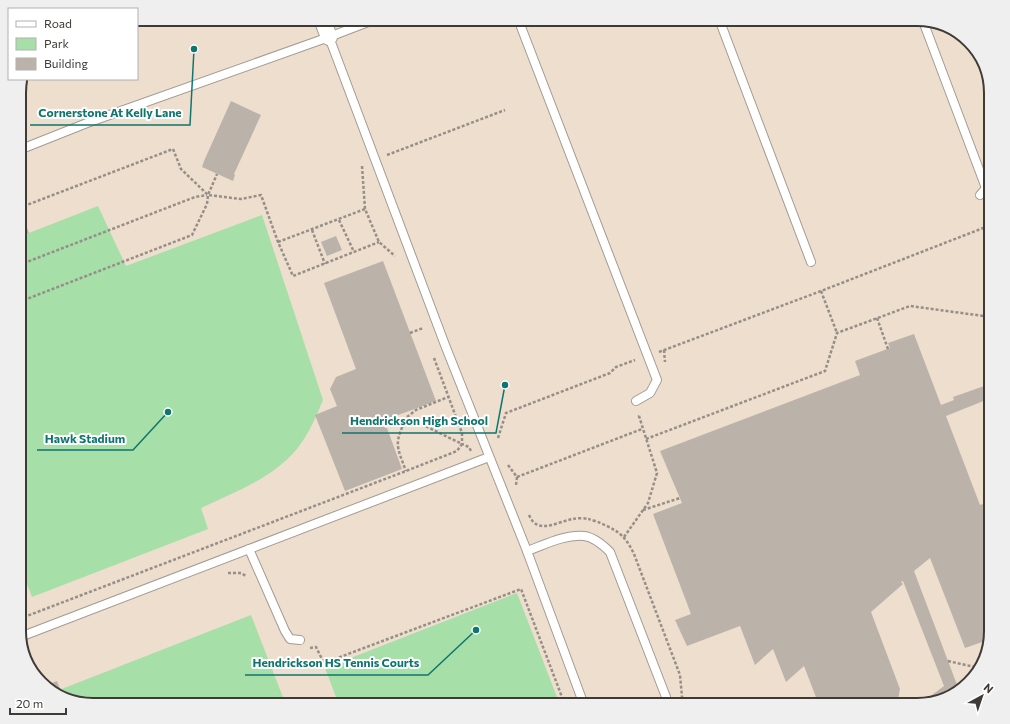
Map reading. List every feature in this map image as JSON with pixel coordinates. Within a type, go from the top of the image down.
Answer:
[{"type":"street","points":[[325,26],[329,37]]},
{"type":"lane","points":[[26,147],[87,122],[358,26]]},
{"type":"lane","points":[[521,26],[657,380],[650,393],[636,401]]},
{"type":"lane","points":[[722,26],[811,262]]},
{"type":"lane","points":[[925,27],[984,183]]},
{"type":"lane","points":[[329,37],[442,337],[526,551],[581,698]]},
{"type":"lane","points":[[980,195],[984,190]]},
{"type":"lane","points":[[26,635],[489,457]]},
{"type":"lane","points":[[526,551],[568,537],[584,536],[601,543],[610,552],[666,698]]},
{"type":"lane","points":[[249,549],[285,631],[290,639],[300,640]]},
{"type":"path","points":[[387,155],[505,110]]},
{"type":"path","points":[[26,205],[173,150],[181,169],[208,195]]},
{"type":"path","points":[[362,165],[365,209],[379,242],[395,254],[398,262]]},
{"type":"path","points":[[26,299],[192,235],[207,204],[208,195],[217,174]]},
{"type":"path","points":[[26,262],[195,197],[208,195],[241,199],[261,195],[278,242],[293,276],[379,242]]},
{"type":"path","points":[[278,242],[365,209]]},
{"type":"path","points":[[339,220],[354,252]]},
{"type":"path","points":[[500,444],[497,437],[506,413],[610,373],[616,367],[821,291],[984,228]]},
{"type":"path","points":[[312,230],[324,264]]},
{"type":"path","points":[[646,439],[825,371],[837,333],[821,291]]},
{"type":"path","points":[[837,333],[910,306],[984,317]]},
{"type":"path","points":[[876,318],[888,349]]},
{"type":"path","points":[[420,321],[425,335]]},
{"type":"path","points":[[410,333],[423,328]]},
{"type":"path","points":[[664,350],[666,365]]},
{"type":"path","points":[[26,617],[457,451],[462,444],[462,433],[433,356]]},
{"type":"path","points":[[406,471],[398,449],[399,434],[407,417],[416,410],[448,397]]},
{"type":"path","points":[[624,537],[648,503],[656,473],[639,416],[644,411]]},
{"type":"path","points":[[407,417],[469,447],[475,462]]},
{"type":"path","points":[[517,477],[642,429]]},
{"type":"path","points":[[494,470],[508,465],[506,458]]},
{"type":"path","points":[[643,511],[680,498]]},
{"type":"path","points":[[223,575],[230,572],[241,573],[251,580]]},
{"type":"path","points":[[304,649],[316,647],[324,663],[521,589],[563,698]]},
{"type":"path","points":[[948,661],[973,667]]},
{"type":"shaded area","points":[[138,26],[917,26],[930,27],[950,35],[958,40],[970,52],[977,63],[982,76],[984,93],[984,631],[980,652],[975,664],[966,676],[962,676],[962,680],[958,684],[947,691],[934,696],[917,698],[93,698],[72,694],[52,684],[35,664],[27,644],[26,89],[27,80],[138,80]]},
{"type":"green space","points":[[98,206],[126,266],[262,215],[323,400],[314,421],[302,442],[293,454],[282,464],[243,489],[201,508],[208,529],[32,597],[26,582],[26,230],[29,233]]},
{"type":"green space","points":[[517,593],[557,698],[336,698],[325,668]]},
{"type":"green space","points":[[251,615],[283,698],[93,698],[72,694],[61,689]]},
{"type":"building","points":[[231,101],[261,115],[234,174],[233,181],[202,167]]},
{"type":"building","points":[[26,225],[29,233],[26,234]]},
{"type":"building","points":[[336,236],[342,250],[327,256],[321,242]]},
{"type":"building","points":[[383,261],[436,401],[382,421],[385,428],[387,428],[402,469],[345,491],[315,415],[337,406],[330,389],[336,377],[356,369],[324,283]]},
{"type":"building","points":[[914,334],[941,405],[954,400],[953,397],[984,386],[984,401],[946,416],[980,505],[984,504],[984,631],[983,642],[965,648],[930,558],[914,571],[957,685],[947,691],[930,696],[944,686],[903,581],[901,582],[903,584],[871,612],[900,689],[898,698],[816,698],[804,666],[786,682],[773,649],[755,665],[740,626],[687,646],[675,620],[691,614],[653,514],[682,503],[660,451],[860,375],[855,361],[890,348],[888,343]]},
{"type":"building","points":[[57,681],[60,689],[52,684]]},
{"type":"place","name":"Cornerstone At Kelly Lane","points":[[194,49]]},
{"type":"place","name":"Hendrickson High School","points":[[505,385]]},
{"type":"place","name":"Hawk Stadium","points":[[168,412]]},
{"type":"place","name":"Hendrickson HS Tennis Courts","points":[[476,630]]}]
